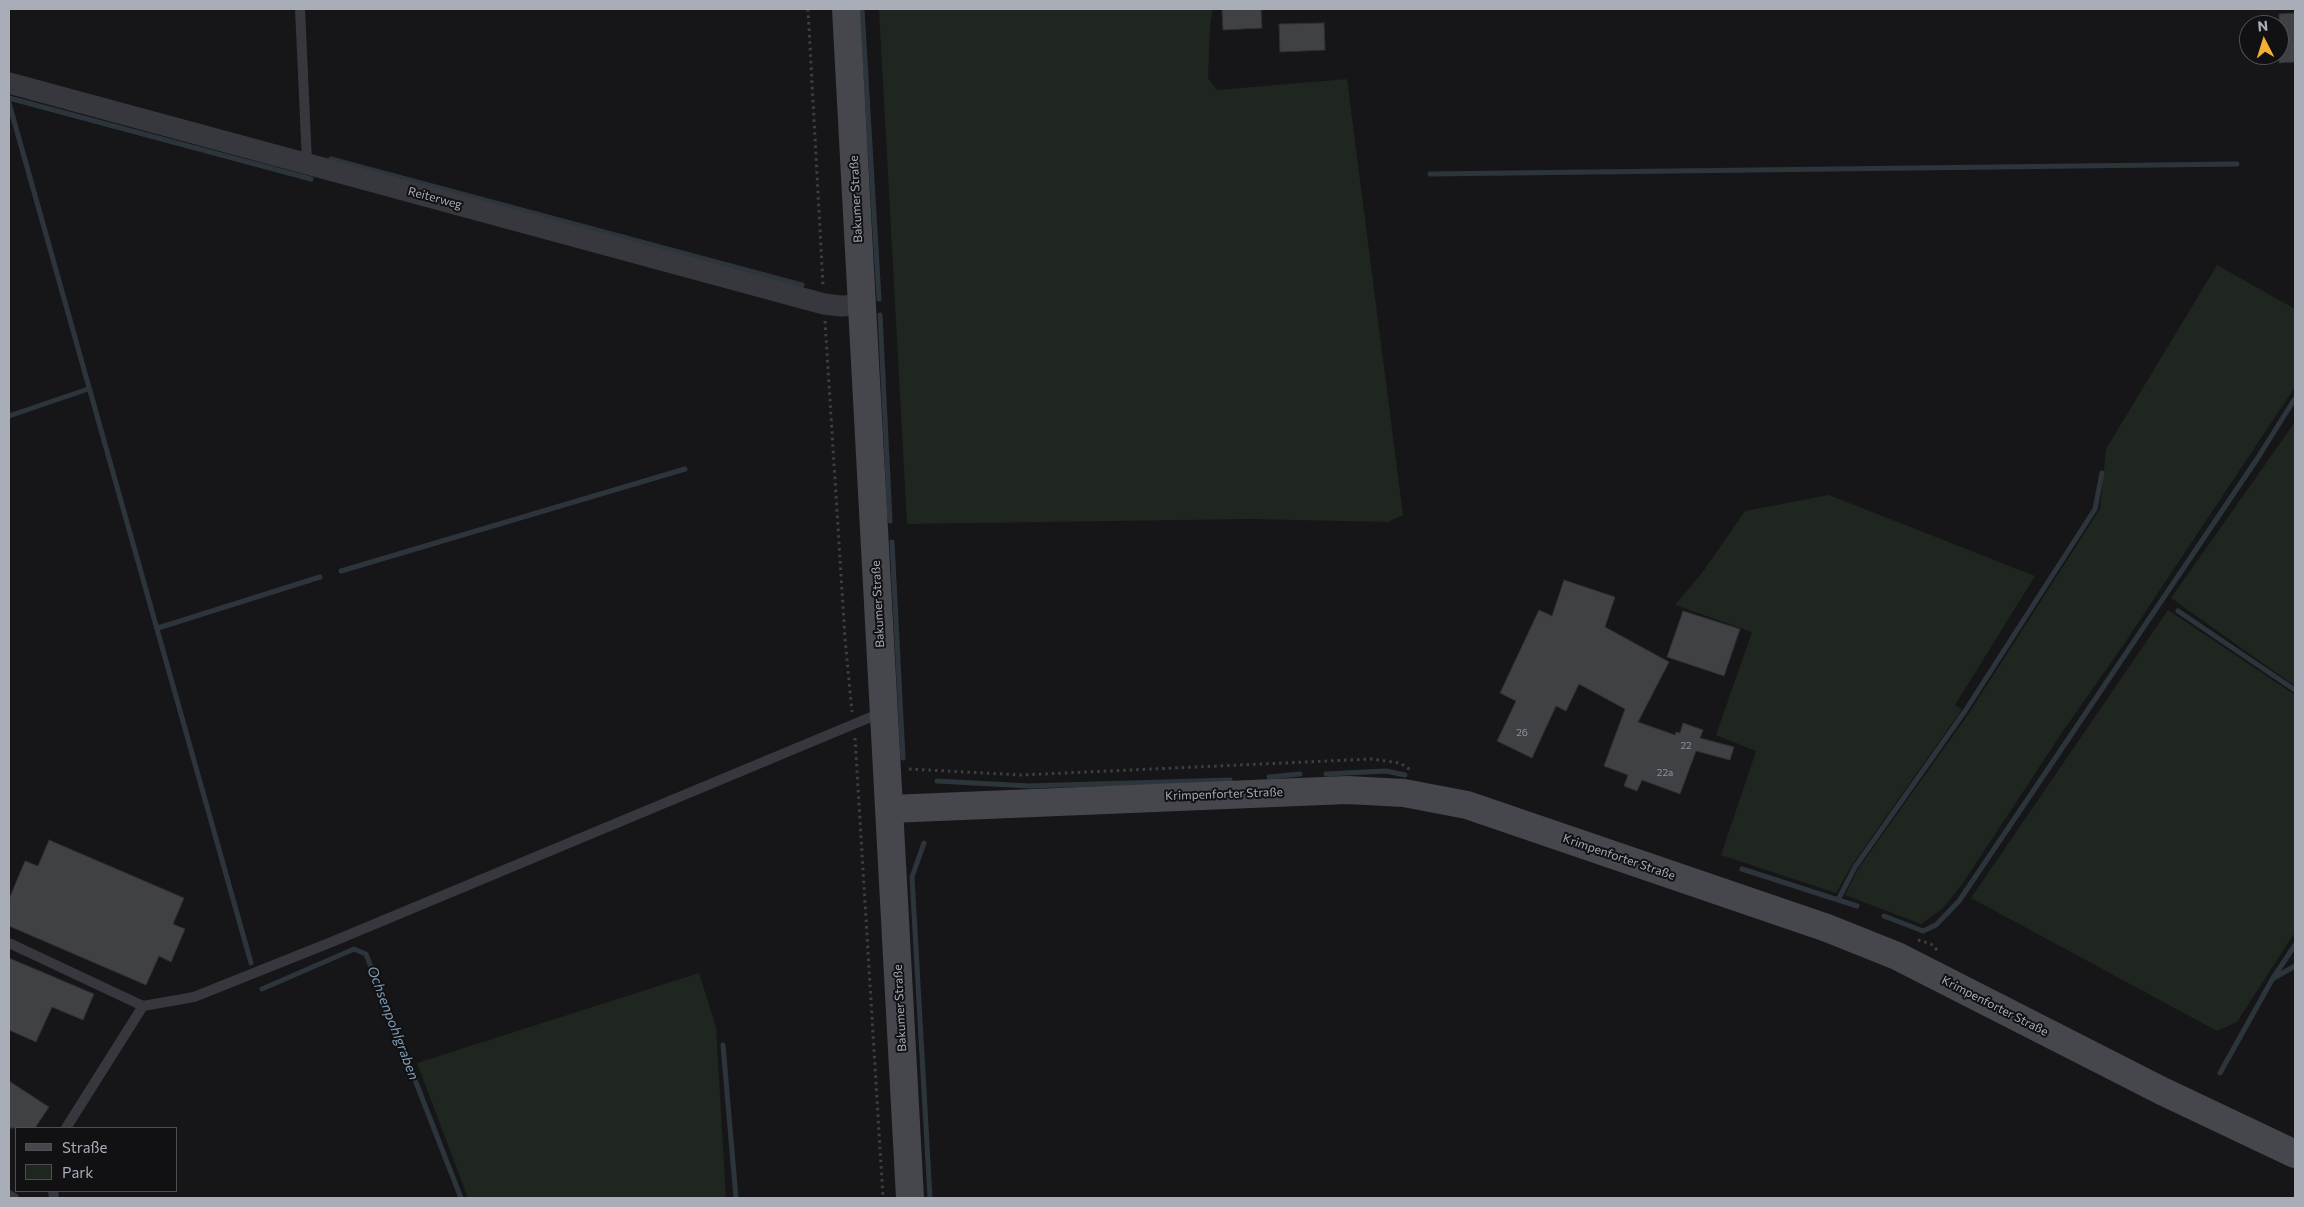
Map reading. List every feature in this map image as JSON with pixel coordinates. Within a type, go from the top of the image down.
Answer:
[{"type":"street","name":"Bakumer Straße","points":[[846,9],[910,1198]]},
{"type":"street","name":"Reiterweg","points":[[9,83],[307,162],[824,304],[840,306],[862,305]]},
{"type":"street","name":"Krimpenforter Straße","points":[[890,809],[1347,790],[1404,793],[1467,805],[1818,925],[1897,956],[2162,1091],[2295,1154]]},
{"type":"lane","points":[[300,9],[307,162]]},
{"type":"lane","points":[[9,943],[143,1006],[194,997],[317,948],[884,711]]},
{"type":"lane","points":[[67,1127],[143,1006]]},
{"type":"lane","points":[[9,1195],[14,1198]]},
{"type":"path","points":[[808,9],[844,638],[859,779],[883,1198]]},
{"type":"path","points":[[887,768],[1021,775],[1371,759]]},
{"type":"green space","points":[[879,9],[1213,9],[1210,26],[1208,78],[1217,90],[1347,79],[1403,515],[1388,522],[1250,519],[907,524]]},
{"type":"green space","points":[[2217,265],[2295,309],[2295,387],[1961,886],[1942,909],[1921,924],[1845,895],[1858,869],[1967,716],[2100,509],[2106,449]]},
{"type":"green space","points":[[2295,422],[2295,686],[2171,598]]},
{"type":"green space","points":[[1829,495],[2035,576],[1955,705],[1962,709],[1852,865],[1836,893],[1721,855],[1756,751],[1716,735],[1752,632],[1675,605],[1702,573],[1745,511]]},
{"type":"green space","points":[[2168,610],[2295,695],[2295,932],[2237,1022],[2217,1031],[1971,898]]},
{"type":"green space","points":[[699,973],[716,1027],[726,1198],[468,1198],[417,1063]]},
{"type":"building","points":[[1222,9],[1261,9],[1262,28],[1223,30]]},
{"type":"building","points":[[2295,13],[2295,62],[2289,62],[2289,15],[2279,14]]},
{"type":"building","points":[[1324,23],[1325,50],[1280,52],[1279,24]]},
{"type":"building","points":[[1564,580],[1615,597],[1605,627],[1669,662],[1638,722],[1675,735],[1676,732],[1680,733],[1683,723],[1703,730],[1700,738],[1734,747],[1730,760],[1696,751],[1680,794],[1642,780],[1637,791],[1624,786],[1628,775],[1604,766],[1625,709],[1579,684],[1566,711],[1556,706],[1532,758],[1497,741],[1516,701],[1500,693],[1539,610],[1552,616]]},
{"type":"building","points":[[1683,611],[1740,629],[1724,676],[1667,657]]},
{"type":"building","points":[[49,840],[184,898],[173,924],[185,929],[171,962],[159,956],[146,985],[9,926],[9,899],[25,861],[38,866]]},
{"type":"building","points":[[9,958],[94,994],[83,1020],[52,1007],[36,1042],[9,1030]]},
{"type":"building","points":[[9,1081],[49,1107],[36,1127],[9,1128]]},
{"type":"waterway","points":[[862,9],[879,299]]},
{"type":"waterway","points":[[9,98],[311,179]]},
{"type":"waterway","points":[[9,103],[251,963]]},
{"type":"waterway","points":[[331,159],[802,285]]},
{"type":"waterway","points":[[1430,174],[2237,164]]},
{"type":"waterway","points":[[880,315],[890,521]]},
{"type":"waterway","points":[[9,416],[88,389]]},
{"type":"waterway","points":[[1884,916],[1923,931],[1936,925],[1959,901],[2257,459],[2294,400]]},
{"type":"waterway","points":[[341,571],[685,469]]},
{"type":"waterway","points":[[1838,900],[1855,867],[1965,711],[2095,509],[2102,473]]},
{"type":"waterway","points":[[892,542],[903,758]]},
{"type":"waterway","points":[[158,628],[320,577]]},
{"type":"waterway","points":[[2178,611],[2295,690]]},
{"type":"waterway","points":[[1326,774],[1386,771],[1405,775]]},
{"type":"waterway","points":[[1269,777],[1300,774]]},
{"type":"waterway","points":[[937,781],[1029,786],[1230,780]]},
{"type":"waterway","points":[[924,843],[912,877],[930,1198]]},
{"type":"waterway","points":[[1742,869],[1857,906]]},
{"type":"waterway","points":[[2220,1073],[2273,978],[2295,945]]},
{"type":"waterway","name":"Ochsenpohlgraben","points":[[262,989],[354,949],[366,954],[461,1198]]},
{"type":"waterway","points":[[2274,978],[2295,966]]},
{"type":"waterway","points":[[723,1045],[736,1198]]}]
